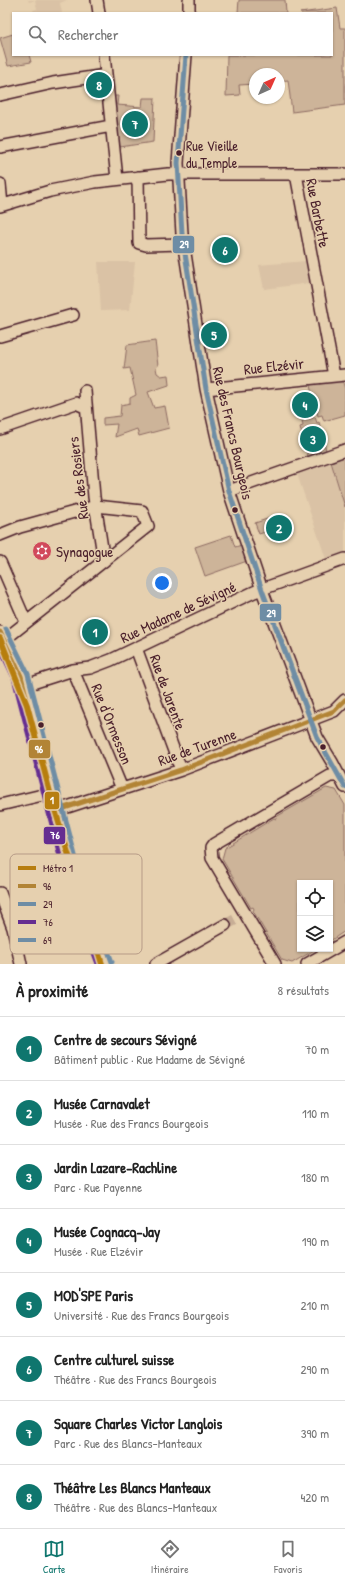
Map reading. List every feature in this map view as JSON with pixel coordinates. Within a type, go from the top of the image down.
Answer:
[{"type":"street","points":[[97,0],[99,12]]},
{"type":"street","points":[[188,12],[189,0]]},
{"type":"street","points":[[104,56],[117,180]]},
{"type":"street","name":"Rue des Francs Bourgeois","points":[[186,56],[178,173],[182,244],[206,389],[229,491],[262,590],[317,737],[345,787]]},
{"type":"street","points":[[0,94],[53,83],[106,75]]},
{"type":"street","points":[[0,147],[111,126]]},
{"type":"street","points":[[0,184],[1,205],[58,189],[138,177],[178,173],[345,174]]},
{"type":"street","name":"Rue Barbette","points":[[296,174],[340,375]]},
{"type":"street","points":[[138,177],[139,243],[146,245],[182,244]]},
{"type":"street","points":[[0,336],[73,315]]},
{"type":"street","name":"Rue Elzévir","points":[[206,389],[340,375]]},
{"type":"street","name":"Rue des Rosiers","points":[[84,391],[96,506],[104,561]]},
{"type":"street","points":[[0,429],[76,403],[85,407]]},
{"type":"street","points":[[229,491],[345,450]]},
{"type":"street","points":[[0,535],[20,527],[96,506],[142,511],[148,526],[26,622],[2,636],[21,676],[38,737],[67,854]]},
{"type":"street","name":"Rue Madame de Sévigné","points":[[23,686],[73,670],[93,667],[262,590],[345,560]]},
{"type":"street","points":[[0,562],[26,622]]},
{"type":"street","name":"Rue de Jarente","points":[[136,648],[181,770]]},
{"type":"street","name":"Rue d'Ormesson","points":[[73,670],[122,789]]},
{"type":"street","name":"Rue de Turenne","points":[[55,811],[181,770],[334,711],[345,700]]},
{"type":"street","points":[[275,964],[241,916],[211,856],[212,846],[330,776],[338,776]]},
{"type":"street","points":[[0,804],[51,793]]},
{"type":"street","points":[[0,893],[10,920]]},
{"type":"street","points":[[156,964],[225,925]]},
{"type":"street","points":[[307,964],[345,942]]},
{"type":"street","points":[[18,954],[20,964]]},
{"type":"street","points":[[100,954],[104,964]]},
{"type":"shaded area","points":[[35,0],[67,0],[60,3],[62,12],[34,12],[33,10],[37,9]]},
{"type":"shaded area","points":[[239,0],[285,0],[286,12],[238,12]]},
{"type":"shaded area","points":[[337,8],[340,28],[345,28],[345,105],[292,112],[288,80],[285,80],[285,68],[249,68],[249,84],[239,85],[240,95],[226,96],[227,56],[333,56],[333,12],[307,12]]},
{"type":"shaded area","points":[[12,34],[12,56],[29,56],[31,62],[8,66],[0,38]]},
{"type":"shaded area","points":[[113,96],[118,96],[117,105],[142,107],[143,98],[155,98],[153,142],[120,147],[114,116]]},
{"type":"shaded area","points":[[306,261],[310,283],[264,289],[259,265]]},
{"type":"shaded area","points":[[98,262],[135,262],[130,310],[101,311]]},
{"type":"shaded area","points":[[155,341],[158,366],[156,368],[157,373],[161,376],[168,375],[169,385],[148,392],[154,408],[165,406],[169,428],[139,436],[137,429],[115,437],[117,424],[103,425],[103,418],[120,416],[121,405],[130,403],[130,398],[136,395],[130,368],[124,369],[127,345]]},
{"type":"shaded area","points":[[342,379],[345,389],[345,415],[324,421],[322,415],[318,416],[309,382]]},
{"type":"shaded area","points":[[315,417],[317,423],[319,422],[326,450],[308,457],[300,427],[303,426],[302,420]]},
{"type":"shaded area","points":[[345,457],[345,507],[331,462]]},
{"type":"shaded area","points":[[331,462],[345,507],[345,552],[326,559],[297,474]]},
{"type":"shaded area","points":[[270,518],[274,529],[259,534],[255,523]]},
{"type":"shaded area","points":[[231,535],[235,547],[242,545],[247,561],[205,576],[195,547]]},
{"type":"shaded area","points":[[326,788],[336,790],[345,805],[345,931],[333,939],[333,880],[297,880],[297,952],[311,952],[292,963],[282,960],[253,911],[253,907],[251,908],[222,859],[225,848],[274,818],[276,819],[276,817]]},
{"type":"tunnel","points":[[225,925],[238,918]]},
{"type":"metro line","name":"1","points":[[0,638],[27,705],[52,800],[68,854]]},
{"type":"metro line","name":"1","points":[[99,954],[102,964]]},
{"type":"transit line","name":"29","points":[[186,56],[178,163],[182,234],[206,389],[229,491],[262,590],[317,737],[345,787]]},
{"type":"transit line","name":"69","points":[[6,629],[28,674],[75,854]]},
{"type":"transit line","name":"96","points":[[0,632],[21,676],[55,811]]},
{"type":"transit line","name":"76","points":[[0,648],[14,678],[60,854]]},
{"type":"transit line","name":"96","points":[[55,811],[181,770],[334,711],[345,700]]},
{"type":"transit line","name":"76","points":[[94,954],[98,964]]},
{"type":"transit line","name":"69","points":[[109,954],[112,962]]},
{"type":"place","name":"Théâtre Les Blancs Manteaux","points":[[99,85]]},
{"type":"place","name":"Square Charles Victor Langlois","points":[[135,124]]},
{"type":"place","name":"Rue Vieille du Temple","points":[[179,153]]},
{"type":"place","name":"Centre culturel suisse","points":[[225,250]]},
{"type":"place","name":"MOD'SPE Paris","points":[[214,335]]},
{"type":"place","name":"Musée Cognacq-Jay","points":[[305,405]]},
{"type":"place","name":"Jardin Lazare-Rachline","points":[[313,439]]},
{"type":"place","name":"Musée Carnavalet","points":[[279,528]]},
{"type":"place","name":"Synagogue","points":[[42,551]]},
{"type":"place","name":"Centre de secours Sévigné","points":[[95,632]]}]
